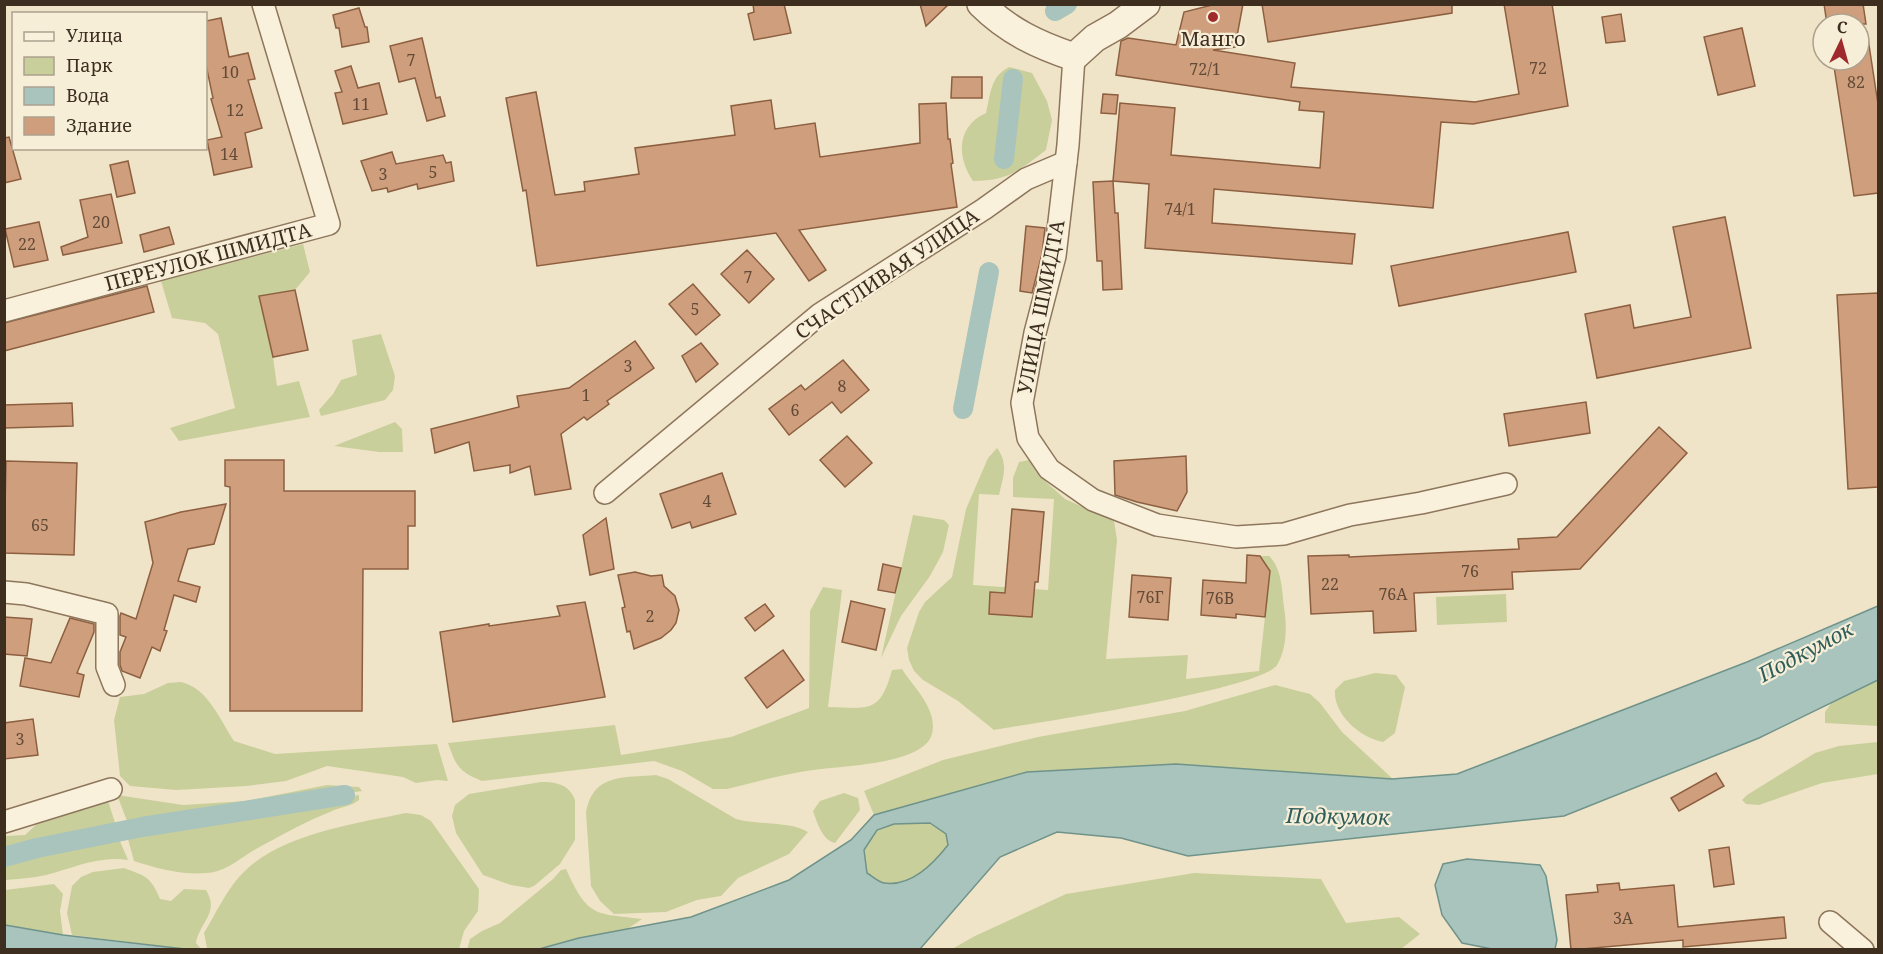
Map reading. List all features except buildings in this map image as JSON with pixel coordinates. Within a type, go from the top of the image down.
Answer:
[{"type":"street","name":"ПЕРЕУЛОК ШМИДТА","points":[[4,311],[329,225],[263,4]]},
{"type":"street","points":[[981,4],[995,19],[1015,32],[1040,45],[1074,57],[1095,38],[1118,25],[1146,4]]},
{"type":"street","name":"УЛИЦА ШМИДТА","points":[[1074,57],[1066,162],[1055,256],[1035,333],[1022,403],[1028,438],[1049,468],[1093,500],[1157,525],[1236,537],[1284,534],[1350,515],[1421,503],[1506,484]]},
{"type":"street","name":"СЧАСТЛИВАЯ УЛИЦА","points":[[605,493],[820,314],[984,209],[1026,179],[1066,162]]},
{"type":"street","points":[[4,592],[26,594],[107,614],[107,668],[114,686]]},
{"type":"street","points":[[4,822],[111,789]]},
{"type":"street","points":[[1830,922],[1863,950]]},
{"type":"green space","points":[[1009,67],[1032,73],[1047,101],[1052,120],[1046,150],[1013,173],[996,179],[973,181],[964,162],[962,143],[969,126],[986,113],[990,92],[995,81]]},
{"type":"green space","points":[[303,244],[310,272],[295,290],[259,296],[277,386],[299,381],[310,417],[179,441],[170,428],[235,408],[218,334],[205,323],[172,318],[161,281]]},
{"type":"green space","points":[[381,334],[395,376],[393,390],[385,400],[321,416],[319,410],[333,394],[341,380],[357,375],[352,340]]},
{"type":"green space","points":[[395,422],[402,429],[403,452],[379,452],[334,446]]},
{"type":"green space","points":[[997,448],[1003,460],[1003,476],[999,495],[979,494],[973,585],[1048,590],[1054,499],[1013,497],[1013,478],[1019,462],[1029,460],[1046,482],[1065,499],[1114,521],[1117,540],[1106,659],[1188,655],[1186,679],[1259,671],[1270,571],[1260,556],[1269,556],[1279,573],[1286,621],[1284,644],[1277,665],[1262,675],[1191,695],[994,730],[958,701],[923,680],[914,671],[907,648],[919,612],[925,602],[952,577],[966,509],[988,458]]},
{"type":"green space","points":[[913,515],[944,520],[949,525],[943,552],[930,576],[901,616],[881,658]]},
{"type":"green space","points":[[823,587],[842,590],[828,707],[854,708],[871,705],[883,694],[892,670],[902,669],[932,716],[932,734],[926,744],[914,752],[879,762],[802,772],[727,789],[713,789],[682,771],[654,761],[482,781],[463,771],[453,757],[448,743],[615,725],[621,755],[731,737],[809,708],[810,611]]},
{"type":"green space","points":[[1506,594],[1507,622],[1437,625],[1436,597]]},
{"type":"green space","points":[[1375,673],[1396,675],[1405,687],[1395,733],[1383,742],[1366,736],[1350,724],[1338,708],[1336,699],[1335,690],[1344,681]]},
{"type":"green space","points":[[1878,680],[1878,726],[1825,723],[1825,712],[1832,702]]},
{"type":"green space","points":[[181,682],[190,685],[206,698],[234,741],[275,754],[437,744],[448,781],[416,783],[403,777],[327,766],[286,781],[247,786],[176,790],[130,786],[120,776],[114,720],[120,697],[144,694],[168,683]]},
{"type":"green space","points":[[1275,685],[1310,694],[1320,703],[1342,732],[1393,779],[1176,764],[1027,772],[874,815],[864,791],[943,760],[1038,737],[1185,711]]},
{"type":"green space","points":[[1878,742],[1878,774],[1822,783],[1759,805],[1746,804],[1742,800],[1815,753],[1839,746]]},
{"type":"green space","points":[[656,775],[668,779],[736,819],[793,826],[808,832],[789,854],[738,878],[721,896],[697,900],[666,912],[614,914],[600,901],[591,886],[586,813],[595,791],[603,784],[621,778]]},
{"type":"green space","points":[[541,782],[566,787],[575,800],[575,840],[560,864],[529,888],[511,885],[483,875],[456,833],[452,816],[455,805],[469,794]]},
{"type":"green space","points":[[327,785],[359,787],[362,791],[129,826],[117,795],[183,805],[246,801]]},
{"type":"green space","points":[[844,793],[858,798],[860,810],[835,843],[823,834],[813,811],[820,801]]},
{"type":"green space","points":[[359,795],[359,800],[349,806],[334,810],[301,825],[214,872],[179,872],[134,861],[126,832]]},
{"type":"green space","points":[[108,801],[118,832],[5,853],[5,836],[25,835],[38,823],[79,803]]},
{"type":"green space","points":[[406,813],[421,815],[431,821],[479,889],[478,911],[464,931],[459,949],[207,948],[204,933],[234,883],[254,863],[273,851],[316,833]]},
{"type":"green space","points":[[930,823],[946,834],[948,845],[920,873],[894,884],[877,880],[867,873],[864,850],[877,830],[894,824]]},
{"type":"green space","points":[[119,839],[128,860],[107,859],[46,875],[5,880],[5,860]]},
{"type":"green space","points":[[124,868],[147,878],[160,899],[171,901],[184,889],[206,890],[211,905],[196,943],[201,949],[72,935],[67,913],[72,886],[81,877],[93,872]]},
{"type":"green space","points":[[566,869],[580,896],[594,910],[642,919],[626,930],[535,949],[467,950],[470,939],[500,923],[561,870]]},
{"type":"green space","points":[[1194,873],[1321,879],[1346,923],[1399,917],[1420,934],[1401,949],[952,949],[1066,894]]},
{"type":"green space","points":[[54,884],[63,894],[60,911],[63,935],[5,925],[5,890]]},
{"type":"water","name":"Подкумок","points":[[1878,606],[1878,680],[1759,738],[1564,816],[1188,856],[1121,838],[1057,832],[1000,857],[920,949],[539,949],[579,938],[691,917],[789,880],[851,840],[874,815],[1027,772],[1176,764],[1392,779],[1457,774],[1747,662]],"holes":[[[930,823],[946,834],[948,845],[935,860],[912,878],[884,883],[867,873],[864,850],[877,830],[894,824]]]},
{"type":"water","points":[[1467,859],[1540,865],[1546,876],[1557,940],[1555,949],[1492,949],[1462,943],[1442,915],[1435,885],[1443,864]]},
{"type":"water","points":[[5,925],[63,935],[185,949],[5,949]]},
{"type":"waterway","points":[[1055,11],[1067,4]]},
{"type":"waterway","points":[[1004,159],[1013,79]]},
{"type":"waterway","points":[[963,409],[989,272]]},
{"type":"waterway","points":[[4,857],[142,827],[345,795]]},
{"type":"place","name":"Манго","points":[[1213,17]]}]
